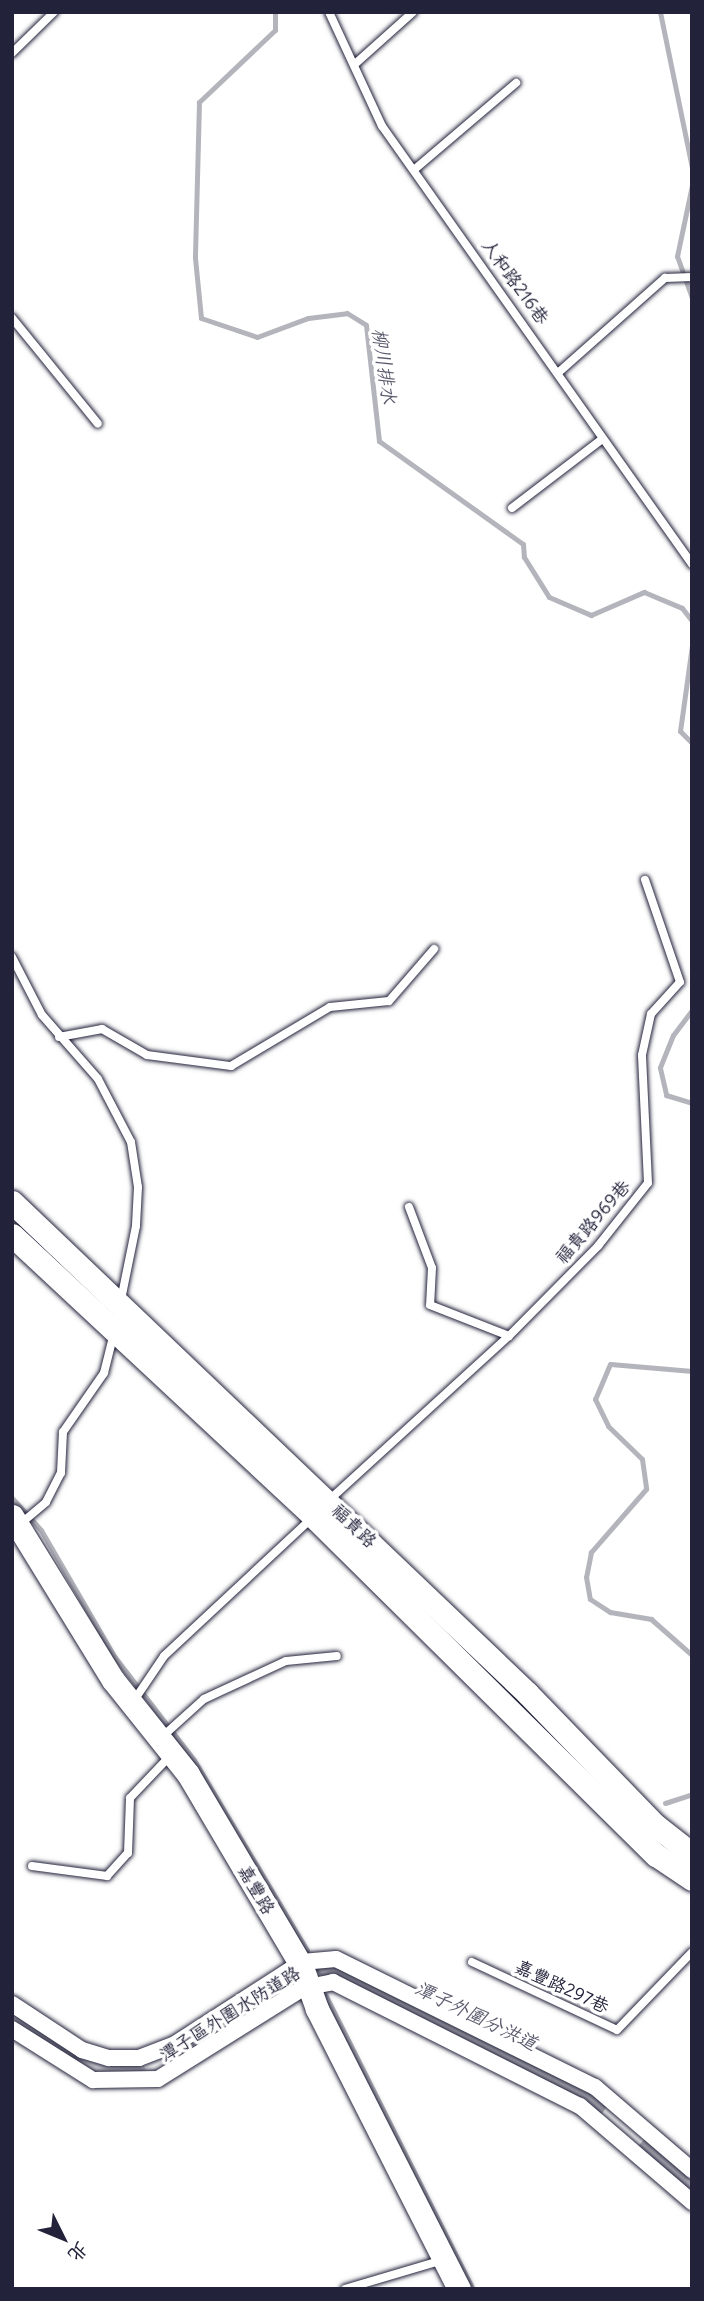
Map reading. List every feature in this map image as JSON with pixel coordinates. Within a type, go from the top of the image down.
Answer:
[{"type":"street","name":"福貴路","points":[[12,1202],[120,1304],[656,1855],[692,1879]]},
{"type":"street","name":"福貴路","points":[[12,1235],[114,1334],[321,1509],[655,1825],[692,1854]]},
{"type":"street","name":"嘉豐路","points":[[16,1520],[132,1703],[166,1746],[299,1963],[311,1985],[317,2009],[459,2289]]},
{"type":"street","name":"潭子區外圍水防道路","points":[[12,2004],[94,2054],[125,2059],[152,2054],[299,1963],[317,1958],[347,1963],[589,2084],[692,2170]]},
{"type":"street","name":"潭子區外圍水防道路","points":[[12,2029],[93,2080],[161,2078],[311,1985],[333,1982],[562,2096],[616,2134],[692,2202]]},
{"type":"street","name":"潭子區外圍水防道路","points":[[152,2054],[161,2078]]},
{"type":"street","points":[[616,2134],[632,2118]]},
{"type":"lane","points":[[12,53],[54,12]]},
{"type":"lane","name":"人和路216巷","points":[[329,12],[382,126],[559,372],[601,440],[692,564]]},
{"type":"lane","points":[[355,64],[413,12]]},
{"type":"lane","points":[[415,169],[516,83]]},
{"type":"lane","points":[[559,372],[665,278],[692,277]]},
{"type":"lane","points":[[12,318],[98,424]]},
{"type":"lane","points":[[512,508],[601,440]]},
{"type":"lane","name":"福貴路969巷","points":[[132,1703],[164,1656],[509,1336],[598,1246],[648,1183],[642,1055],[651,1014],[680,982],[645,880]]},
{"type":"lane","points":[[59,1037],[102,1029],[146,1055],[231,1066],[330,1007],[389,1001],[434,949]]},
{"type":"lane","points":[[12,957],[59,1037],[98,1079],[131,1142],[138,1187],[136,1226],[104,1373],[63,1432],[61,1473],[46,1502],[16,1520]]},
{"type":"lane","points":[[409,1207],[432,1268],[430,1305],[509,1336]]},
{"type":"lane","points":[[32,1866],[107,1876],[128,1853],[130,1798],[166,1746],[204,1699],[286,1661],[337,1656]]},
{"type":"lane","name":"嘉豐路297巷","points":[[472,1962],[617,2031],[692,1952]]},
{"type":"lane","points":[[345,2289],[446,2259]]},
{"type":"shaded area","points":[[349,1970],[594,2092],[609,2104],[600,2116],[344,1982]]},
{"type":"shaded area","points":[[12,2009],[78,2053],[143,2064],[147,2072],[90,2073],[12,2024]]},
{"type":"shaded area","points":[[647,2137],[692,2177],[692,2197],[638,2146]]},
{"type":"waterway","name":"柳川排水","points":[[275,12],[275,30],[199,102],[195,258],[201,318],[257,337],[308,318],[347,313],[366,325],[379,441],[523,544],[524,557],[549,597],[591,615],[644,592],[682,608],[692,621]]},
{"type":"waterway","points":[[660,12],[692,168]]},
{"type":"waterway","points":[[692,185],[677,256],[692,298]]},
{"type":"waterway","name":"柳川排水","points":[[692,645],[680,731],[692,743]]},
{"type":"waterway","name":"柳川排水","points":[[692,1010],[673,1035],[660,1068],[666,1095],[692,1103]]},
{"type":"waterway","name":"柳川排水","points":[[692,1371],[610,1364],[595,1399],[608,1426],[642,1459],[646,1489],[591,1552],[586,1577],[590,1599],[610,1612],[651,1619],[692,1655]]},
{"type":"waterway","points":[[12,1498],[41,1530],[114,1656],[194,1760],[307,1950]]},
{"type":"waterway","name":"柳川排水","points":[[665,1803],[692,1794]]},
{"type":"waterway","name":"潭子外圍分洪道","points":[[325,1967],[367,1983]]},
{"type":"waterway","points":[[326,1996],[473,2289]]}]
